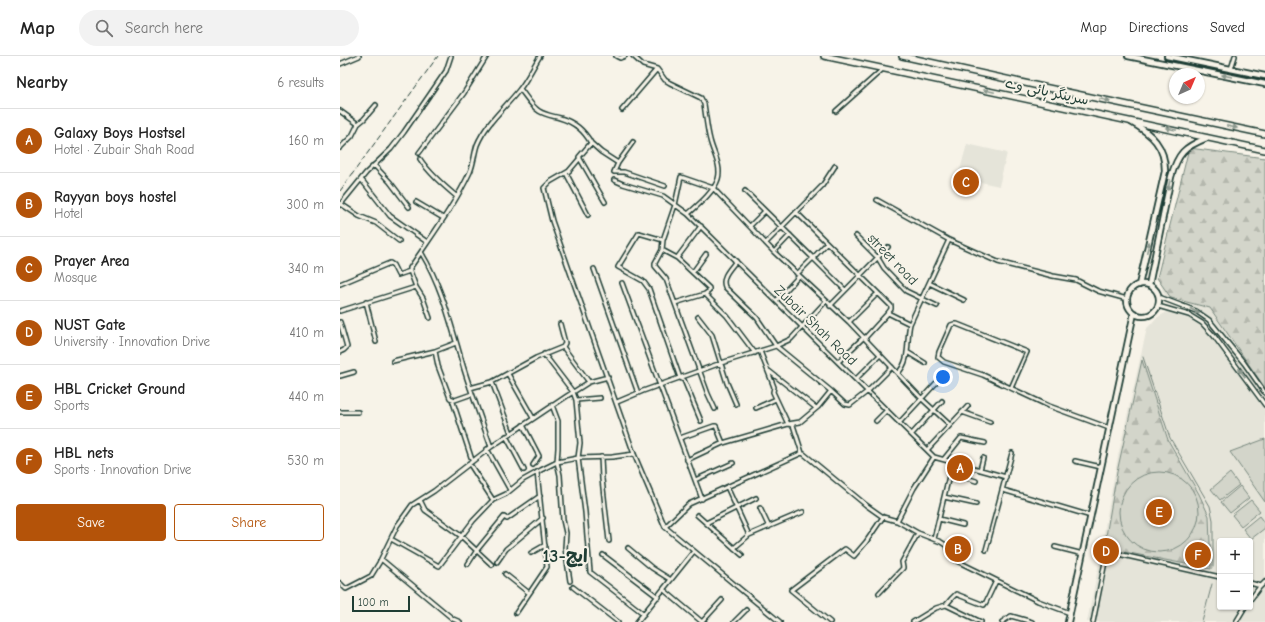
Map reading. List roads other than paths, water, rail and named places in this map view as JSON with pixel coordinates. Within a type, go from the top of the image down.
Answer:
[{"type":"highway","name":"سرینگر ہائی وے","points":[[824,56],[1265,150]]},
{"type":"highway","name":"سرینگر ہائی وے","points":[[902,56],[1265,134]]},
{"type":"main road","points":[[1128,56],[1187,68]]},
{"type":"main road","points":[[1167,56],[1265,76]]},
{"type":"main road","points":[[1177,58],[1178,66]]},
{"type":"main road","points":[[1192,68],[1193,62]]},
{"type":"main road","points":[[1205,72],[1265,84]]},
{"type":"main road","points":[[1127,120],[1155,139],[1165,164],[1139,285]]},
{"type":"main road","points":[[1149,285],[1175,164],[1180,154],[1187,147],[1209,137]]},
{"type":"main road","points":[[1139,285],[1149,285],[1157,292],[1159,297],[1158,306],[1154,312],[1147,316],[1138,315],[1130,309],[1128,299],[1131,290],[1139,285]]},
{"type":"main road","points":[[1068,622],[1134,313]]},
{"type":"street","points":[[340,64],[359,56]]},
{"type":"street","points":[[399,241],[376,223],[359,216],[340,205],[361,179],[391,149],[404,132],[446,71],[451,56]]},
{"type":"street","points":[[420,153],[464,93],[488,56]]},
{"type":"street","points":[[430,318],[423,298],[416,287],[410,268],[443,218],[469,173],[474,160],[477,145],[497,114],[520,89],[540,56]]},
{"type":"street","points":[[616,56],[620,58],[625,56]]},
{"type":"street","points":[[633,56],[643,65],[657,69],[665,80],[701,98],[704,104],[710,141],[719,167],[718,181],[688,214]]},
{"type":"street","points":[[1231,69],[1235,56]]},
{"type":"street","points":[[836,111],[884,68]]},
{"type":"street","points":[[622,110],[657,69]]},
{"type":"street","points":[[520,89],[537,110],[545,114],[562,118],[576,125],[586,133],[591,143],[600,152],[618,163]]},
{"type":"street","points":[[340,148],[352,136],[358,124],[376,104]]},
{"type":"street","points":[[340,111],[358,124]]},
{"type":"street","points":[[633,142],[618,163],[614,172],[624,172],[665,186]]},
{"type":"street","points":[[591,143],[566,173],[550,182],[544,188],[552,221],[617,402],[634,454],[665,527],[780,622]]},
{"type":"street","points":[[580,158],[605,202]]},
{"type":"street","points":[[420,159],[426,168],[456,196]]},
{"type":"street","points":[[374,165],[390,182],[409,207]]},
{"type":"street","points":[[766,243],[822,186],[835,166]]},
{"type":"street","points":[[566,173],[588,215]]},
{"type":"street","points":[[715,409],[666,279],[655,266],[662,250],[662,240],[675,205],[681,177],[713,188],[774,252],[830,306],[849,322],[950,425]]},
{"type":"street","points":[[361,179],[390,216],[427,242]]},
{"type":"street","name":"Zubair Shah Road","points":[[614,180],[663,196],[688,214],[934,457]]},
{"type":"street","points":[[745,191],[845,290]]},
{"type":"street","points":[[877,200],[948,240],[998,262],[1053,276],[1076,280],[1098,291],[1128,299]]},
{"type":"street","points":[[416,202],[443,218]]},
{"type":"street","points":[[750,226],[765,211]]},
{"type":"street","points":[[796,212],[891,306],[888,313],[838,362]]},
{"type":"street","points":[[677,258],[701,226]]},
{"type":"street","points":[[662,240],[639,233],[618,267],[643,281],[649,289],[680,378],[684,380],[701,421]]},
{"type":"street","points":[[774,252],[790,235]]},
{"type":"street","name":"street road","points":[[856,236],[878,258],[884,268],[906,291],[937,306]]},
{"type":"street","points":[[898,373],[904,367],[907,360],[908,333],[910,324],[948,240]]},
{"type":"street","points":[[776,301],[827,243]]},
{"type":"street","points":[[830,306],[888,247]]},
{"type":"street","points":[[662,250],[677,258],[709,288],[705,294],[675,303]]},
{"type":"street","points":[[421,252],[438,287],[470,388],[491,447]]},
{"type":"street","points":[[693,272],[706,254]]},
{"type":"street","points":[[736,261],[726,275],[723,283],[725,287],[757,318],[776,346],[845,404],[850,405],[868,391],[892,367]]},
{"type":"street","points":[[340,284],[390,263],[393,265],[398,275],[410,271]]},
{"type":"street","points":[[594,269],[638,393]]},
{"type":"street","points":[[929,282],[964,300]]},
{"type":"street","points":[[622,283],[702,499]]},
{"type":"street","points":[[340,311],[416,287]]},
{"type":"street","points":[[849,322],[878,293]]},
{"type":"street","points":[[705,294],[732,321],[755,353]]},
{"type":"street","points":[[1159,297],[1190,308],[1209,320],[1265,393],[1260,397]]},
{"type":"street","points":[[617,402],[721,363],[776,346],[791,339],[803,328],[826,301]]},
{"type":"street","points":[[366,302],[376,342]]},
{"type":"street","points":[[1158,306],[1189,315],[1202,323],[1214,336],[1265,405]]},
{"type":"street","points":[[888,313],[910,324]]},
{"type":"street","points":[[698,318],[712,335],[736,404]]},
{"type":"street","points":[[340,322],[347,347],[340,352]]},
{"type":"street","points":[[560,324],[565,343],[563,347]]},
{"type":"street","points":[[1011,388],[1027,352],[957,324],[951,325],[938,357],[944,362],[983,375],[1026,397],[1109,428]]},
{"type":"street","points":[[393,361],[435,352],[456,343]]},
{"type":"street","points":[[563,347],[588,382]]},
{"type":"street","points":[[470,388],[492,382],[544,354],[563,347]]},
{"type":"street","points":[[760,351],[774,387],[773,392],[788,424],[793,425],[802,453],[883,517],[897,521],[946,546],[952,557],[957,561],[1038,601],[1070,613]]},
{"type":"street","points":[[435,352],[444,383],[450,398],[452,398],[471,461],[493,500]]},
{"type":"street","points":[[907,352],[925,363]]},
{"type":"street","points":[[544,354],[573,392],[576,400],[580,443],[578,458],[590,572],[644,614]]},
{"type":"street","points":[[856,379],[880,355]]},
{"type":"street","points":[[768,370],[816,408]]},
{"type":"street","points":[[340,376],[354,372]]},
{"type":"street","points":[[508,374],[533,418]]},
{"type":"street","points":[[340,583],[346,589],[371,576],[397,526],[412,505],[506,436],[552,405],[588,382],[608,377]]},
{"type":"street","points":[[492,382],[511,433]]},
{"type":"street","points":[[900,422],[936,383]]},
{"type":"street","points":[[687,460],[723,443],[788,424],[800,422],[816,408],[831,391]]},
{"type":"street","points":[[452,398],[455,400],[472,394]]},
{"type":"street","points":[[576,400],[600,398]]},
{"type":"street","points":[[756,408],[776,399]]},
{"type":"street","points":[[912,434],[942,401]]},
{"type":"street","points":[[552,405],[558,421],[557,462],[560,475],[563,520],[566,533],[565,548],[570,582]]},
{"type":"street","points":[[927,450],[968,406]]},
{"type":"street","points":[[876,422],[887,410]]},
{"type":"street","points":[[340,412],[358,412]]},
{"type":"street","points":[[962,412],[990,422]]},
{"type":"street","points":[[523,425],[539,456],[533,465]]},
{"type":"street","points":[[680,438],[716,426],[723,443]]},
{"type":"street","points":[[506,436],[524,470]]},
{"type":"street","points":[[944,459],[961,438],[985,443]]},
{"type":"street","points":[[488,449],[510,490]]},
{"type":"street","points":[[665,527],[689,504],[802,453]]},
{"type":"street","points":[[986,550],[1012,453]]},
{"type":"street","points":[[391,539],[439,566],[473,521],[493,500],[523,480],[557,462],[578,458],[634,454]]},
{"type":"street","points":[[601,457],[609,541]]},
{"type":"street","points":[[897,521],[914,488],[934,457],[1006,477]]},
{"type":"street","points":[[980,470],[983,458]]},
{"type":"street","points":[[1075,461],[1101,467]]},
{"type":"street","points":[[695,480],[733,463]]},
{"type":"street","points":[[966,476],[969,467]]},
{"type":"street","points":[[516,613],[547,567],[537,472]]},
{"type":"street","points":[[934,539],[950,474],[963,478],[966,476],[967,478],[976,481]]},
{"type":"street","points":[[727,487],[749,535]]},
{"type":"street","points":[[1002,490],[1091,516]]},
{"type":"street","points":[[468,564],[476,550],[504,517],[507,519],[540,496]]},
{"type":"street","points":[[944,497],[976,504]]},
{"type":"street","points":[[706,523],[756,498]]},
{"type":"street","points":[[420,500],[425,510],[461,536],[492,565]]},
{"type":"street","points":[[760,508],[769,528]]},
{"type":"street","points":[[734,548],[749,535],[769,528],[803,512]]},
{"type":"street","points":[[698,516],[742,555]]},
{"type":"street","points":[[830,622],[791,590],[845,549],[854,556],[866,542],[883,517]]},
{"type":"street","points":[[497,562],[506,549],[543,518]]},
{"type":"street","points":[[939,519],[963,525]]},
{"type":"street","points":[[879,593],[903,568],[902,562],[918,533]]},
{"type":"street","points":[[531,553],[544,545]]},
{"type":"street","points":[[1055,547],[1082,554]]},
{"type":"street","points":[[628,548],[652,568],[671,580]]},
{"type":"street","points":[[638,622],[694,551]]},
{"type":"street","points":[[1093,622],[1106,552],[1217,576]]},
{"type":"street","points":[[603,555],[658,597]]},
{"type":"street","points":[[381,559],[452,620],[460,622]]},
{"type":"street","points":[[505,574],[529,593]]},
{"type":"street","points":[[913,622],[936,608],[946,605],[956,594],[984,605],[996,580]]},
{"type":"street","points":[[1253,596],[1265,582]]},
{"type":"street","points":[[1253,584],[1261,586]]},
{"type":"street","points":[[573,587],[618,622]]},
{"type":"street","points":[[664,590],[702,622],[722,600]]},
{"type":"street","points":[[946,605],[981,622]]},
{"type":"street","points":[[734,622],[746,610]]},
{"type":"street","points":[[1236,622],[1243,610]]},
{"type":"street","points":[[1002,622],[1012,616],[1032,622]]},
{"type":"waterway","points":[[1143,357],[1170,438],[1210,506],[1213,520],[1213,567]]},
{"type":"waterway","points":[[1202,622],[1212,584]]},
{"type":"railway","points":[[340,191],[438,56]]},
{"type":"place","name":"Prayer Area","points":[[966,182]]},
{"type":"place","name":"Galaxy Boys Hostsel","points":[[960,468]]},
{"type":"place","name":"HBL Cricket Ground","points":[[1159,512]]},
{"type":"place","name":"Rayyan boys hostel","points":[[958,549]]},
{"type":"place","name":"NUST Gate","points":[[1106,551]]},
{"type":"place","name":"HBL nets","points":[[1198,555]]},
{"type":"district","name":"ایچ-13","points":[[565,556]]}]
